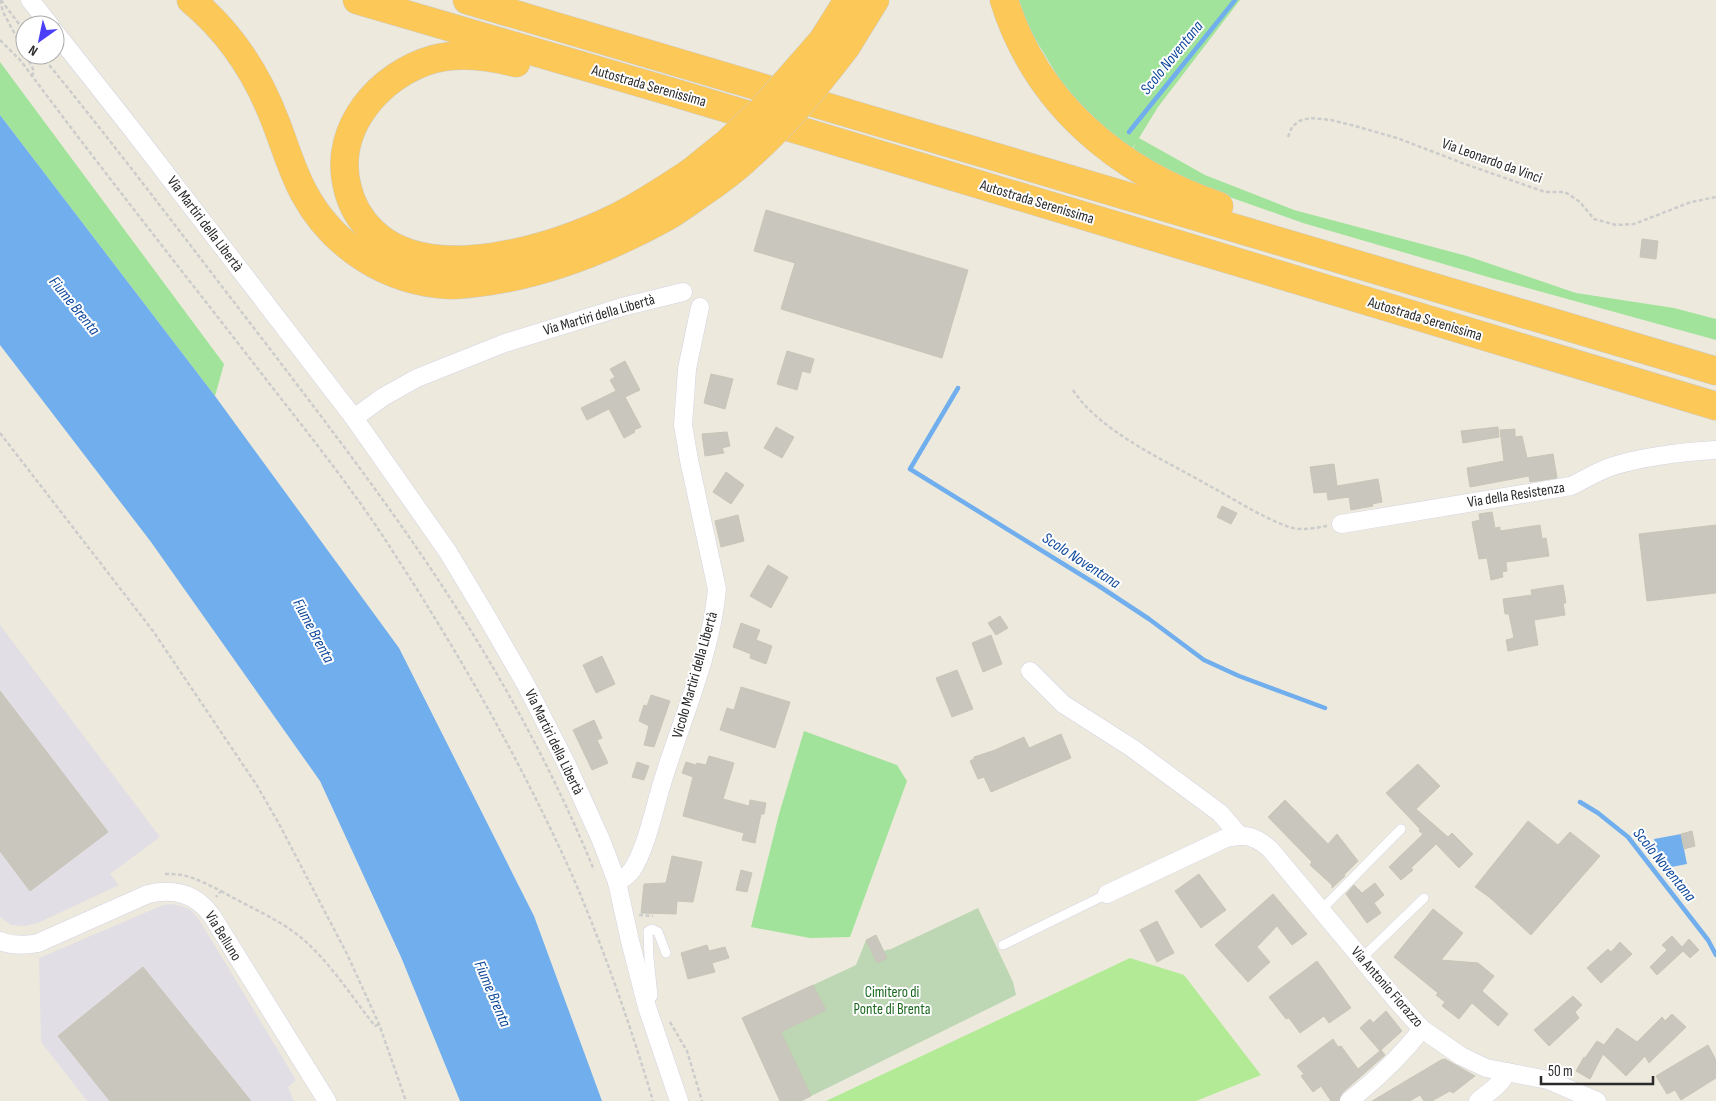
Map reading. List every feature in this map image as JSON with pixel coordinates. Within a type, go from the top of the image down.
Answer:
[{"type":"highway","points":[[191,0],[239,49],[261,87],[287,156],[303,192],[315,213],[331,232],[352,250],[385,270],[418,281],[451,285],[484,282],[528,274],[599,250],[669,215],[701,179]]},
{"type":"highway","name":"Autostrada Serenissima","points":[[357,0],[682,95],[1716,406]]},
{"type":"highway","name":"Autostrada Serenissima","points":[[467,0],[1716,371]]},
{"type":"highway","points":[[682,95],[604,88],[549,72],[472,55],[436,58],[406,70],[392,80],[361,112],[347,140],[343,161],[344,176],[355,209],[372,232],[399,250],[418,256],[438,260],[491,256],[528,249],[574,234],[618,216],[664,190],[701,179],[748,157],[816,86],[834,43],[848,0]]},
{"type":"highway","points":[[834,43],[875,0]]},
{"type":"highway","points":[[1004,0],[1020,42],[1045,83],[1081,125],[1123,159],[1176,189],[1207,202],[1290,228],[1385,272]]},
{"type":"street","points":[[30,0],[42,15]]},
{"type":"street","name":"Via Martiri della Libertà","points":[[65,45],[354,418],[448,552],[525,682],[566,763],[601,840],[617,882],[646,1006],[679,1101]]},
{"type":"street","name":"Via Martiri della Libertà","points":[[354,418],[383,397],[417,378],[505,343],[622,307],[683,292]]},
{"type":"street","name":"Vicolo Martiri della Libertà","points":[[617,882],[625,878],[632,871],[646,836],[704,656],[716,609],[718,589],[688,460],[683,425],[686,369],[700,307]]},
{"type":"street","name":"Via della Resistenza","points":[[1341,524],[1571,486],[1613,466],[1679,452],[1716,450]]},
{"type":"street","points":[[1030,671],[1062,704],[1132,748],[1220,812],[1239,835],[1226,838],[1107,894]]},
{"type":"street","name":"Via Antonio Fiorazzo","points":[[1239,835],[1251,837],[1270,848],[1422,1029],[1461,1056],[1486,1068],[1548,1080],[1597,1101]]},
{"type":"street","name":"Via Belluno","points":[[0,941],[10,945],[25,946],[38,944],[148,894],[174,891],[187,896],[205,906],[212,916],[327,1101]]},
{"type":"street","points":[[1349,1101],[1390,1066],[1422,1029]]},
{"type":"street","points":[[1478,1101],[1500,1082],[1506,1072]]},
{"type":"lane","points":[[1321,910],[1401,829]]},
{"type":"lane","points":[[1003,945],[1107,894]]},
{"type":"lane","points":[[1362,958],[1424,898]]},
{"type":"lane","points":[[646,1006],[653,996],[648,958],[648,931],[652,929],[658,932],[666,953]]},
{"type":"path","points":[[1,0],[15,19]]},
{"type":"path","points":[[1,0],[3,12],[15,34]]},
{"type":"path","points":[[0,40],[21,61],[322,452],[388,544],[457,655],[500,731],[571,874],[617,988],[653,1101]]},
{"type":"path","points":[[31,65],[34,71],[32,76]]},
{"type":"path","points":[[50,65],[333,432],[451,599],[496,672],[530,736],[568,811],[597,878]]},
{"type":"path","name":"Via Leonardo da Vinci","points":[[1288,137],[1292,127],[1299,121],[1310,118],[1331,120],[1355,126],[1397,138],[1545,192],[1565,192],[1580,202],[1594,219],[1616,225],[1634,224],[1691,202],[1716,198]]},
{"type":"path","points":[[1073,390],[1080,401],[1112,428],[1134,443],[1263,515],[1291,527],[1308,529],[1341,524]]},
{"type":"path","points":[[0,433],[153,631],[256,784],[278,822],[342,945],[380,1024],[406,1101]]},
{"type":"path","points":[[221,891],[281,924],[303,939],[320,956],[375,1026],[380,1024]]},
{"type":"path","points":[[641,915],[653,916]]},
{"type":"path","points":[[646,1006],[667,1016],[687,1051],[702,1101]]},
{"type":"shaded area","points":[[0,625],[160,837],[110,874],[119,885],[38,923],[25,926],[11,925],[0,917]]},
{"type":"shaded area","points":[[172,904],[192,911],[200,921],[296,1080],[288,1087],[294,1101],[87,1101],[41,1042],[39,958],[163,905]]},
{"type":"green space","points":[[1017,0],[1240,0],[1158,107],[1139,138],[1205,175],[1294,210],[1467,256],[1576,293],[1674,308],[1716,319],[1716,340],[1495,279],[1303,223],[1201,187],[1131,152],[1136,143],[1130,151],[1086,114],[1060,80],[1028,27]]},
{"type":"green space","points":[[0,62],[224,364],[215,396],[0,115]]},
{"type":"green space","points":[[804,731],[897,765],[907,781],[850,937],[810,938],[751,927],[779,814]]},
{"type":"green space","name":"Cimitero di Ponte di Brenta","points":[[978,908],[1013,982],[1016,995],[801,1101],[781,1101],[742,1018],[856,965],[866,940],[876,935],[884,951],[889,950]]},
{"type":"green space","points":[[1130,958],[1184,975],[1261,1075],[1196,1101],[826,1101]]},
{"type":"water","name":"Fiume Brenta","points":[[0,115],[215,396],[399,648],[534,916],[602,1101],[460,1101],[401,957],[320,781],[151,542],[0,345]]},
{"type":"water","points":[[1681,834],[1687,864],[1661,869],[1654,839]]},
{"type":"building","points":[[766,210],[968,270],[942,358],[781,309],[795,263],[754,251]]},
{"type":"building","points":[[1642,239],[1658,241],[1656,259],[1640,257]]},
{"type":"building","points":[[787,351],[814,359],[810,373],[802,371],[797,390],[777,384]]},
{"type":"building","points":[[625,361],[640,390],[625,397],[641,427],[624,438],[609,409],[587,420],[581,408],[616,391],[610,380],[615,377],[610,369]]},
{"type":"building","points":[[711,374],[733,379],[725,409],[704,403]]},
{"type":"building","points":[[776,427],[794,437],[782,458],[764,448]]},
{"type":"building","points":[[1498,427],[1499,437],[1463,443],[1461,431]]},
{"type":"building","points":[[1515,429],[1515,437],[1522,436],[1527,458],[1553,454],[1557,478],[1530,482],[1529,476],[1470,487],[1467,468],[1504,461],[1500,430]]},
{"type":"building","points":[[727,432],[730,446],[722,448],[724,453],[705,456],[702,434]]},
{"type":"building","points":[[1334,464],[1337,486],[1378,479],[1382,502],[1372,504],[1373,506],[1351,510],[1349,497],[1328,500],[1327,492],[1314,493],[1310,467]]},
{"type":"building","points":[[726,472],[744,485],[731,504],[713,492]]},
{"type":"building","points":[[1222,506],[1237,513],[1231,524],[1217,517]]},
{"type":"building","points":[[1492,512],[1495,528],[1500,527],[1500,531],[1540,525],[1542,539],[1546,538],[1549,556],[1506,562],[1507,571],[1502,572],[1503,577],[1491,580],[1487,558],[1479,559],[1472,522],[1480,520],[1479,514]]},
{"type":"building","points":[[738,515],[744,541],[721,547],[715,521]]},
{"type":"building","points":[[1716,525],[1716,593],[1647,601],[1639,534]]},
{"type":"building","points":[[768,565],[788,577],[771,608],[750,596]]},
{"type":"building","points":[[1563,585],[1566,603],[1563,603],[1565,615],[1534,620],[1538,645],[1508,651],[1506,640],[1514,638],[1509,614],[1505,614],[1503,599],[1532,595],[1531,590]]},
{"type":"building","points":[[1000,616],[1008,628],[996,635],[988,623]]},
{"type":"building","points":[[741,623],[760,630],[756,640],[772,646],[766,664],[750,658],[751,654],[733,647]]},
{"type":"building","points":[[991,635],[1002,664],[983,672],[972,643]]},
{"type":"building","points":[[602,656],[615,684],[596,693],[583,665]]},
{"type":"building","points":[[957,670],[973,709],[952,717],[936,678]]},
{"type":"building","points":[[741,687],[790,702],[775,748],[720,730],[727,708],[734,710]]},
{"type":"building","points":[[0,691],[108,832],[30,891],[0,851]]},
{"type":"building","points":[[651,695],[670,701],[654,747],[644,745],[649,726],[639,721],[644,705],[647,706]]},
{"type":"building","points":[[594,720],[602,738],[597,740],[608,763],[592,770],[573,730]]},
{"type":"building","points":[[1061,734],[1071,758],[991,792],[984,777],[978,779],[970,761],[974,757],[1024,737],[1029,748]]},
{"type":"building","points":[[709,756],[734,763],[723,799],[749,806],[750,800],[766,803],[764,814],[761,814],[755,843],[742,840],[744,833],[683,816],[693,777],[682,773],[686,762],[706,765]]},
{"type":"building","points":[[637,762],[649,766],[644,780],[632,777]]},
{"type":"building","points":[[1418,764],[1440,786],[1416,809],[1448,837],[1452,833],[1473,854],[1459,868],[1436,844],[1411,868],[1413,870],[1401,880],[1389,867],[1423,834],[1386,793]]},
{"type":"building","points":[[1285,800],[1328,844],[1337,834],[1358,861],[1332,888],[1332,885],[1310,865],[1312,862],[1268,817]]},
{"type":"building","points":[[1528,821],[1558,845],[1570,832],[1600,856],[1531,935],[1489,897],[1475,887]]},
{"type":"building","points":[[1692,831],[1695,846],[1684,849],[1681,834]]},
{"type":"building","points":[[672,856],[702,862],[693,902],[677,901],[676,914],[641,913],[644,884],[666,883]]},
{"type":"building","points":[[741,870],[752,873],[747,892],[736,890]]},
{"type":"building","points":[[1199,874],[1226,910],[1201,928],[1175,891]]},
{"type":"building","points":[[1375,883],[1384,895],[1374,903],[1381,913],[1367,923],[1346,894],[1354,885],[1362,893]]},
{"type":"building","points":[[1273,894],[1307,934],[1292,945],[1277,926],[1257,947],[1270,962],[1248,982],[1215,945]]},
{"type":"building","points":[[1433,909],[1463,933],[1441,960],[1478,963],[1494,976],[1482,991],[1508,1014],[1498,1026],[1472,1003],[1459,1019],[1442,1006],[1445,1002],[1436,995],[1438,993],[1394,957]]},
{"type":"building","points":[[1157,921],[1174,953],[1157,962],[1140,930]]},
{"type":"building","points":[[876,935],[887,958],[877,963],[866,940]]},
{"type":"building","points":[[1672,936],[1682,947],[1689,939],[1699,950],[1690,958],[1683,951],[1657,975],[1650,967],[1667,950],[1662,945]]},
{"type":"building","points":[[1620,942],[1632,954],[1601,983],[1587,968],[1608,949],[1611,952]]},
{"type":"building","points":[[707,945],[709,951],[725,947],[729,958],[712,963],[715,972],[688,979],[681,953]]},
{"type":"building","points":[[1317,961],[1351,1008],[1329,1023],[1324,1016],[1300,1033],[1269,997]]},
{"type":"building","points":[[143,967],[251,1101],[110,1101],[58,1036]]},
{"type":"building","points":[[813,985],[826,1010],[781,1032],[811,1096],[801,1101],[780,1101],[742,1018]]},
{"type":"building","points":[[1573,996],[1582,1005],[1575,1012],[1579,1018],[1549,1046],[1534,1030]]},
{"type":"building","points":[[1386,1011],[1402,1031],[1381,1050],[1385,1055],[1342,1093],[1339,1101],[1331,1101],[1321,1086],[1313,1092],[1301,1076],[1304,1074],[1297,1066],[1333,1039],[1338,1047],[1341,1046],[1358,1069],[1380,1051],[1360,1028],[1370,1019],[1373,1023]]},
{"type":"building","points":[[1672,1014],[1686,1027],[1649,1063],[1645,1056],[1626,1076],[1603,1054],[1590,1079],[1576,1071],[1597,1041],[1604,1045],[1617,1028],[1637,1042],[1662,1017],[1665,1021]]},
{"type":"building","points":[[1708,1045],[1716,1060],[1716,1078],[1681,1100],[1675,1090],[1667,1094],[1656,1076]]},
{"type":"building","points":[[1445,1059],[1475,1076],[1453,1093],[1450,1091],[1432,1101],[1424,1101],[1420,1095],[1410,1101],[1372,1101],[1441,1060]]},
{"type":"waterway","name":"Scolo Noventana","points":[[1129,132],[1235,0]]},
{"type":"waterway","name":"Scolo Noventana","points":[[958,388],[910,469],[1099,586],[1149,619],[1204,660],[1239,676],[1325,708]]},
{"type":"waterway","name":"Scolo Noventana","points":[[1580,802],[1598,813],[1628,837],[1708,940],[1716,955]]}]
